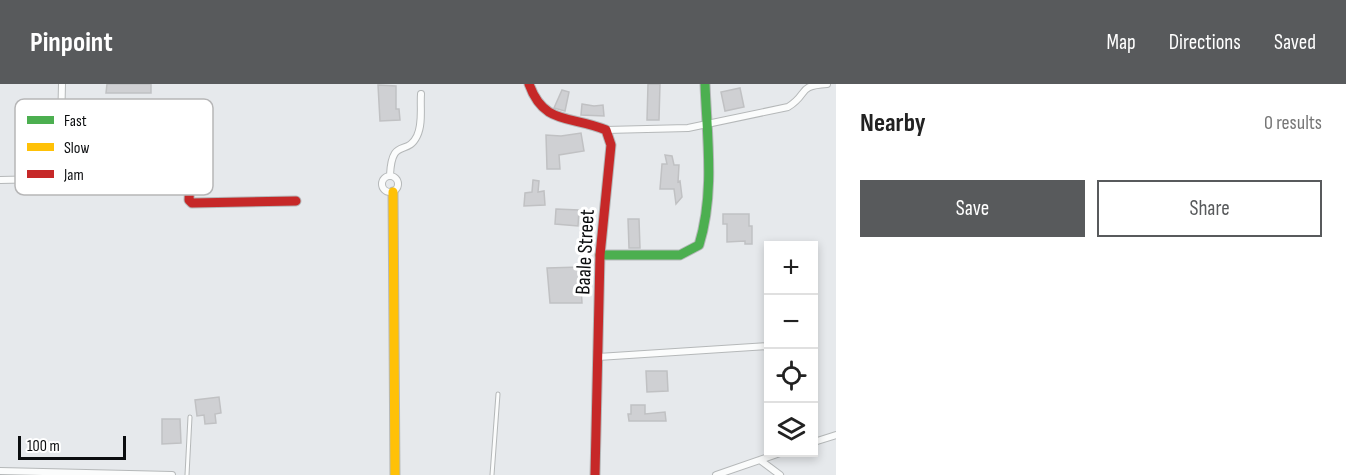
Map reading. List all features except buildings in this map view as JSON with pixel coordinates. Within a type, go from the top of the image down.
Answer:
[{"type":"street","points":[[62,84],[62,99]]},
{"type":"street","points":[[529,84],[532,97],[539,108],[549,115],[597,125],[606,130],[688,128],[788,107],[799,100],[804,90],[810,85],[827,84]]},
{"type":"street","points":[[600,255],[680,255],[699,245],[703,237],[707,202],[705,84]]},
{"type":"street","points":[[390,175],[391,158],[395,153],[411,145],[417,137],[421,94]]},
{"type":"street","name":"Baale Street","points":[[595,475],[600,255],[611,145],[606,130]]},
{"type":"street","points":[[390,175],[385,177],[382,188],[387,192],[393,192]]},
{"type":"street","points":[[390,175],[399,183],[393,192],[394,475]]},
{"type":"street","points":[[0,180],[15,180]]},
{"type":"street","points":[[189,195],[192,203],[296,201]]},
{"type":"street","points":[[598,357],[764,346]]},
{"type":"street","points":[[818,440],[836,435]]},
{"type":"street","points":[[716,475],[770,457]]},
{"type":"street","points":[[760,460],[780,475]]},
{"type":"street","points":[[0,471],[171,475]]},
{"type":"lane","points":[[492,475],[498,394]]},
{"type":"lane","points":[[187,475],[190,417]]},
{"type":"traffic: fast","points":[[600,255],[680,255],[699,245],[704,225],[708,185],[705,84]]},
{"type":"traffic: slow","points":[[393,192],[395,475]]},
{"type":"traffic: jam","points":[[529,84],[542,107],[560,117],[606,130],[611,145],[600,255],[595,475]]},
{"type":"traffic: jam","points":[[189,195],[189,200],[192,203],[296,201]]}]
